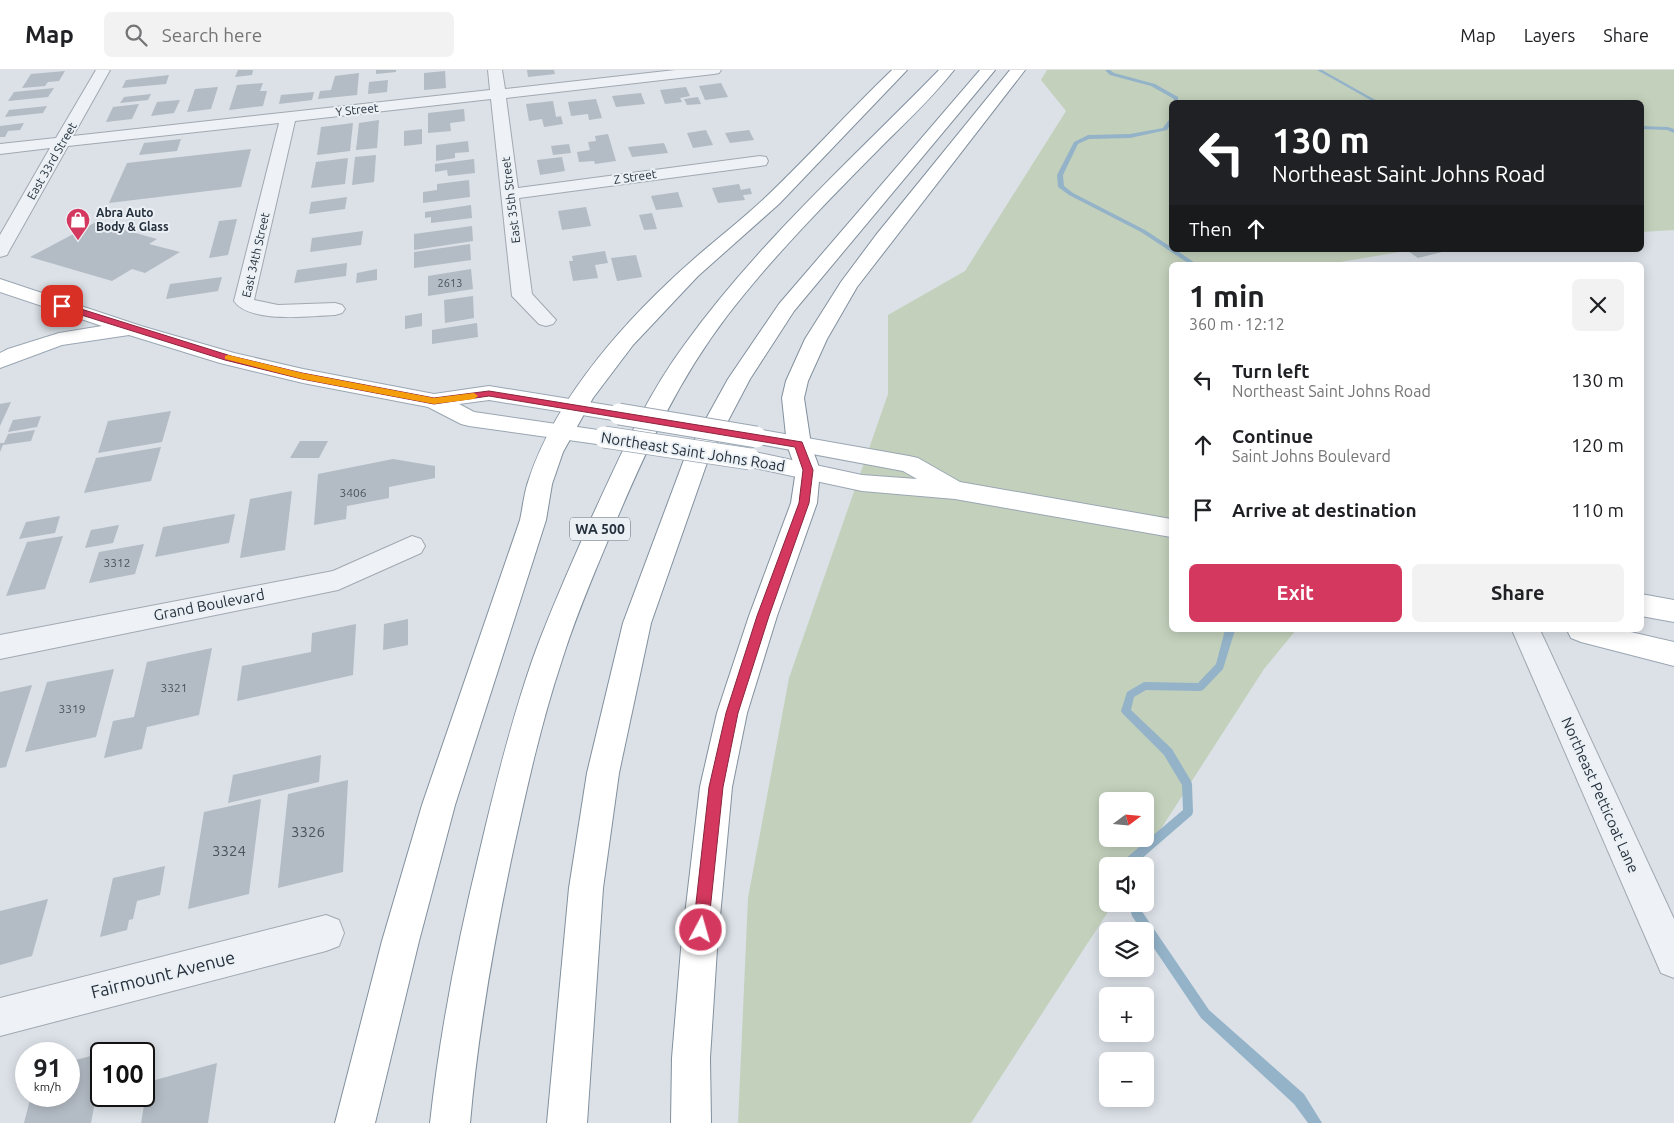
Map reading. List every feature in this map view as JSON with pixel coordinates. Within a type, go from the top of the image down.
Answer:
[{"type":"main road","points":[[355,1123],[427,846],[452,761],[533,520],[541,480],[569,420],[622,346],[657,306],[691,272],[772,201],[900,70]]},
{"type":"main road","name":"WA 500","points":[[450,1123],[453,1083],[473,955],[511,786],[540,681],[576,582],[644,427],[690,351],[762,261],[947,70]]},
{"type":"main road","points":[[568,1123],[571,1060],[586,888],[603,773],[637,623],[697,457],[739,379],[786,308],[988,70]]},
{"type":"main road","points":[[691,1123],[691,1058],[699,949],[716,787],[732,713],[763,616],[804,503],[803,458],[793,398],[803,365],[833,311],[883,239],[1018,70]]},
{"type":"main road","name":"Northeast Saint Johns Road","points":[[0,285],[134,330],[228,358],[302,376],[434,401],[469,419],[569,420],[619,414],[753,448],[803,458],[862,482],[902,488],[955,490],[1169,528]]},
{"type":"main road","points":[[0,361],[30,347],[66,336],[134,330]]},
{"type":"main road","name":"Northeast Saint Johns Road","points":[[569,420],[604,437],[753,448]]},
{"type":"main road","points":[[1644,606],[1674,611]]},
{"type":"main road","points":[[1586,632],[1674,654]]},
{"type":"street","name":"East 33rd Street","points":[[0,251],[103,70]]},
{"type":"street","name":"East 35th Street","points":[[495,70],[522,296],[546,320]]},
{"type":"street","name":"Y Street","points":[[0,149],[714,70]]},
{"type":"street","name":"East 34th Street","points":[[288,117],[244,301],[248,306],[278,311],[335,309]]},
{"type":"street","name":"Z Street","points":[[510,194],[760,161]]},
{"type":"street","name":"Grand Boulevard","points":[[0,647],[338,580],[412,546]]},
{"type":"street","name":"Northeast Petticoat Lane","points":[[1527,632],[1674,960]]},
{"type":"street","name":"Fairmount Avenue","points":[[0,1017],[326,933]]},
{"type":"green space","points":[[1047,70],[1674,70],[1674,230],[1644,232],[1644,100],[1169,100],[1169,252],[1399,252],[1341,262],[1169,262],[1169,632],[1294,632],[1264,669],[1154,840],[1154,792],[1099,792],[1099,848],[1149,848],[1143,857],[1099,857],[1099,912],[1108,912],[1101,922],[1099,922],[1099,926],[971,1123],[738,1123],[748,898],[789,678],[888,394],[888,315],[965,271],[1066,111],[1041,80]]},
{"type":"building","points":[[238,70],[253,70],[252,75],[235,77]]},
{"type":"building","points":[[376,70],[396,70],[396,72],[376,74]]},
{"type":"building","points":[[527,70],[554,70],[555,74],[528,77]]},
{"type":"building","points":[[65,71],[59,81],[48,82],[45,86],[22,88],[31,74]]},
{"type":"building","points":[[445,71],[446,88],[424,90],[424,73]]},
{"type":"building","points":[[359,73],[357,95],[318,99],[320,91],[331,90],[335,76]]},
{"type":"building","points":[[169,75],[166,84],[122,88],[126,80]]},
{"type":"building","points":[[388,80],[387,92],[368,94],[369,82]]},
{"type":"building","points":[[263,83],[260,91],[267,91],[263,106],[229,110],[237,85]]},
{"type":"building","points":[[721,83],[728,97],[705,100],[699,86]]},
{"type":"building","points":[[218,87],[211,109],[187,112],[195,89]]},
{"type":"building","points":[[686,87],[690,96],[680,98],[682,102],[665,104],[660,90]]},
{"type":"building","points":[[54,88],[48,97],[8,101],[14,92]]},
{"type":"building","points":[[314,92],[312,100],[279,104],[281,95]]},
{"type":"building","points":[[641,93],[645,104],[616,107],[612,96]]},
{"type":"building","points":[[151,94],[148,100],[120,103],[124,97]]},
{"type":"building","points":[[698,97],[701,104],[687,105],[684,99]]},
{"type":"building","points":[[596,99],[602,118],[589,120],[588,114],[571,116],[568,102]]},
{"type":"building","points":[[180,100],[174,113],[151,116],[157,102]]},
{"type":"building","points":[[553,101],[556,117],[561,116],[563,124],[544,127],[542,119],[529,121],[526,104]]},
{"type":"building","points":[[139,104],[132,119],[106,122],[113,107]]},
{"type":"building","points":[[47,106],[43,113],[5,117],[9,110]]},
{"type":"building","points":[[464,109],[465,121],[450,123],[451,131],[428,133],[428,113]]},
{"type":"building","points":[[379,120],[377,148],[356,150],[359,123]]},
{"type":"building","points":[[24,123],[20,130],[8,131],[5,137],[0,137],[0,126]]},
{"type":"building","points":[[353,123],[350,151],[317,155],[321,127]]},
{"type":"building","points":[[422,129],[422,144],[404,146],[404,131]]},
{"type":"building","points":[[706,130],[713,145],[693,148],[687,133]]},
{"type":"building","points":[[749,130],[754,140],[730,143],[725,133]]},
{"type":"building","points":[[608,134],[616,161],[595,164],[594,161],[579,162],[577,152],[590,150],[588,142],[596,141],[595,136]]},
{"type":"building","points":[[181,139],[177,151],[139,155],[144,143]]},
{"type":"building","points":[[468,141],[469,152],[455,153],[455,158],[436,161],[436,145]]},
{"type":"building","points":[[664,143],[668,153],[632,157],[628,147]]},
{"type":"building","points":[[569,144],[571,153],[553,155],[551,146]]},
{"type":"building","points":[[251,149],[241,187],[109,203],[127,163]]},
{"type":"building","points":[[376,155],[374,182],[352,185],[355,157]]},
{"type":"building","points":[[562,157],[565,171],[540,175],[537,160]]},
{"type":"building","points":[[348,158],[345,184],[311,188],[316,162]]},
{"type":"building","points":[[474,159],[475,173],[448,176],[447,170],[435,172],[435,164]]},
{"type":"building","points":[[469,180],[470,197],[423,203],[423,192],[437,190],[437,184]]},
{"type":"building","points":[[739,184],[741,190],[750,188],[752,194],[743,195],[745,200],[718,203],[712,188]]},
{"type":"building","points":[[678,192],[683,207],[656,210],[651,196]]},
{"type":"building","points":[[347,197],[345,209],[309,214],[311,202]]},
{"type":"building","points":[[471,205],[472,218],[431,223],[431,217],[425,218],[425,212]]},
{"type":"building","points":[[586,207],[591,226],[562,230],[558,211]]},
{"type":"building","points":[[652,213],[657,229],[644,230],[639,215]]},
{"type":"building","points":[[237,219],[228,255],[209,258],[219,221]]},
{"type":"building","points":[[96,222],[157,239],[149,244],[180,252],[145,273],[132,269],[112,281],[30,257]]},
{"type":"building","points":[[472,226],[473,241],[414,250],[414,234]]},
{"type":"building","points":[[363,231],[361,245],[310,252],[312,238]]},
{"type":"building","points":[[470,244],[471,260],[414,268],[414,252]]},
{"type":"building","points":[[605,251],[608,263],[595,265],[598,278],[573,281],[569,261],[573,261],[572,256]]},
{"type":"building","points":[[1409,252],[1442,252],[1418,258]]},
{"type":"building","points":[[636,255],[642,277],[617,281],[611,258]]},
{"type":"building","points":[[347,263],[346,276],[294,283],[297,270]]},
{"type":"building","points":[[377,269],[377,280],[356,283],[357,273]]},
{"type":"building","points":[[471,269],[473,289],[428,296],[428,276]]},
{"type":"building","points":[[222,277],[218,291],[166,299],[170,284]]},
{"type":"building","points":[[473,296],[474,318],[445,323],[444,300]]},
{"type":"building","points":[[422,313],[422,326],[405,329],[405,316]]},
{"type":"building","points":[[477,323],[478,337],[432,344],[432,330]]},
{"type":"building","points":[[11,402],[0,426],[0,404]]},
{"type":"building","points":[[171,411],[162,442],[98,453],[108,421]]},
{"type":"building","points":[[41,416],[37,427],[8,432],[13,420]]},
{"type":"building","points":[[35,430],[31,441],[3,445],[0,452],[0,443],[4,443],[8,434]]},
{"type":"building","points":[[300,441],[328,441],[319,458],[290,458]]},
{"type":"building","points":[[161,447],[151,481],[84,493],[96,458]]},
{"type":"building","points":[[393,459],[435,466],[435,478],[389,487],[389,498],[347,506],[346,519],[314,525],[318,474]]},
{"type":"building","points":[[292,491],[285,550],[240,558],[250,499]]},
{"type":"building","points":[[235,514],[229,543],[155,557],[163,527]]},
{"type":"building","points":[[60,516],[55,533],[19,539],[26,522]]},
{"type":"building","points":[[119,525],[113,543],[85,548],[91,530]]},
{"type":"building","points":[[63,536],[45,589],[6,596],[27,542]]},
{"type":"building","points":[[144,544],[135,574],[89,583],[99,552]]},
{"type":"building","points":[[408,619],[408,645],[383,650],[384,624]]},
{"type":"building","points":[[356,624],[353,675],[237,701],[242,666],[311,652],[312,633]]},
{"type":"building","points":[[212,648],[199,715],[147,727],[142,749],[104,758],[113,721],[134,717],[147,662]]},
{"type":"building","points":[[114,669],[96,737],[25,752],[47,682]]},
{"type":"building","points":[[32,685],[6,767],[0,768],[0,692]]},
{"type":"building","points":[[321,755],[319,782],[228,803],[233,775]]},
{"type":"building","points":[[348,780],[343,872],[278,888],[288,794]]},
{"type":"building","points":[[261,799],[249,894],[188,909],[204,812]]},
{"type":"building","points":[[165,866],[160,895],[137,901],[133,919],[129,920],[127,930],[100,937],[113,878]]},
{"type":"building","points":[[48,899],[32,956],[0,965],[0,911]]},
{"type":"building","points":[[90,1056],[90,1107],[94,1107],[91,1123],[24,1123],[28,1107],[80,1107],[80,1059]]},
{"type":"building","points":[[217,1063],[208,1123],[141,1123],[144,1107],[155,1107],[155,1080]]},
{"type":"waterway","points":[[1107,70],[1112,74],[1153,85],[1176,98],[1176,100]]},
{"type":"waterway","points":[[1319,70],[1373,100]]},
{"type":"waterway","points":[[1169,124],[1165,129],[1130,136],[1088,137],[1076,143],[1060,175],[1061,187],[1071,194],[1143,231],[1169,249]]},
{"type":"waterway","points":[[1644,127],[1674,131]]},
{"type":"waterway","points":[[1175,252],[1190,262]]},
{"type":"waterway","points":[[1136,857],[1188,812],[1187,784],[1168,752],[1126,711],[1130,695],[1144,686],[1200,687],[1220,666],[1229,632]]},
{"type":"waterway","points":[[1136,912],[1205,1014],[1299,1099],[1316,1123]]},
{"type":"slow traffic","points":[[228,357],[302,376],[434,401],[474,396]]},
{"type":"place","name":"Abra Auto Body & Glass","points":[[78,241]]},
{"type":"route","points":[[62,306],[228,358],[302,376],[434,401],[489,394],[530,399],[799,445],[808,470],[804,503],[763,616],[732,713],[716,787],[701,930]]}]
